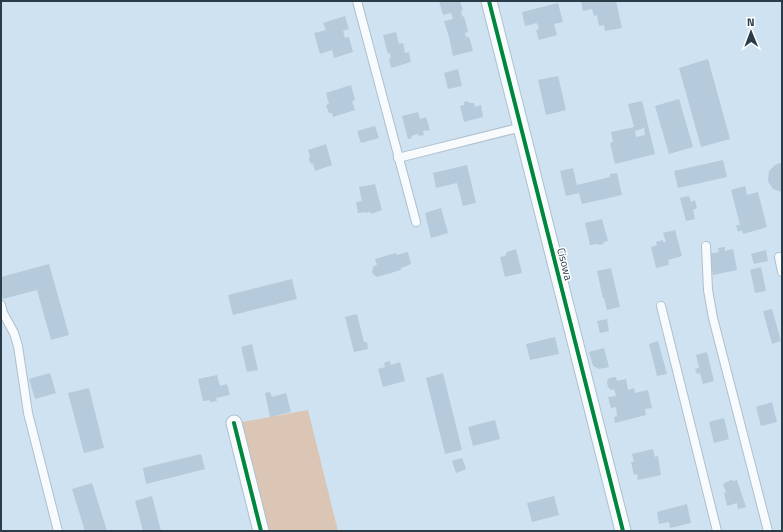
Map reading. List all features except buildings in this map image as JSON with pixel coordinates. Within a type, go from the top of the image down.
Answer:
[{"type":"street","name":"Cisowa","points":[[489,1],[623,531]]},
{"type":"street","points":[[234,423],[261,531]]},
{"type":"lane","points":[[357,1],[416,222]]},
{"type":"lane","points":[[398,158],[522,127]]},
{"type":"lane","points":[[706,246],[708,290],[712,318],[768,531]]},
{"type":"lane","points":[[779,257],[782,272]]},
{"type":"lane","points":[[1,306],[3,313],[14,333],[18,346],[28,413],[58,531]]},
{"type":"lane","points":[[661,306],[716,531]]},
{"type":"shaded area","points":[[308,410],[338,531],[264,531],[237,423]]},
{"type":"cycle path","points":[[489,1],[623,531]]},
{"type":"cycle path","points":[[234,423],[261,531]]}]
